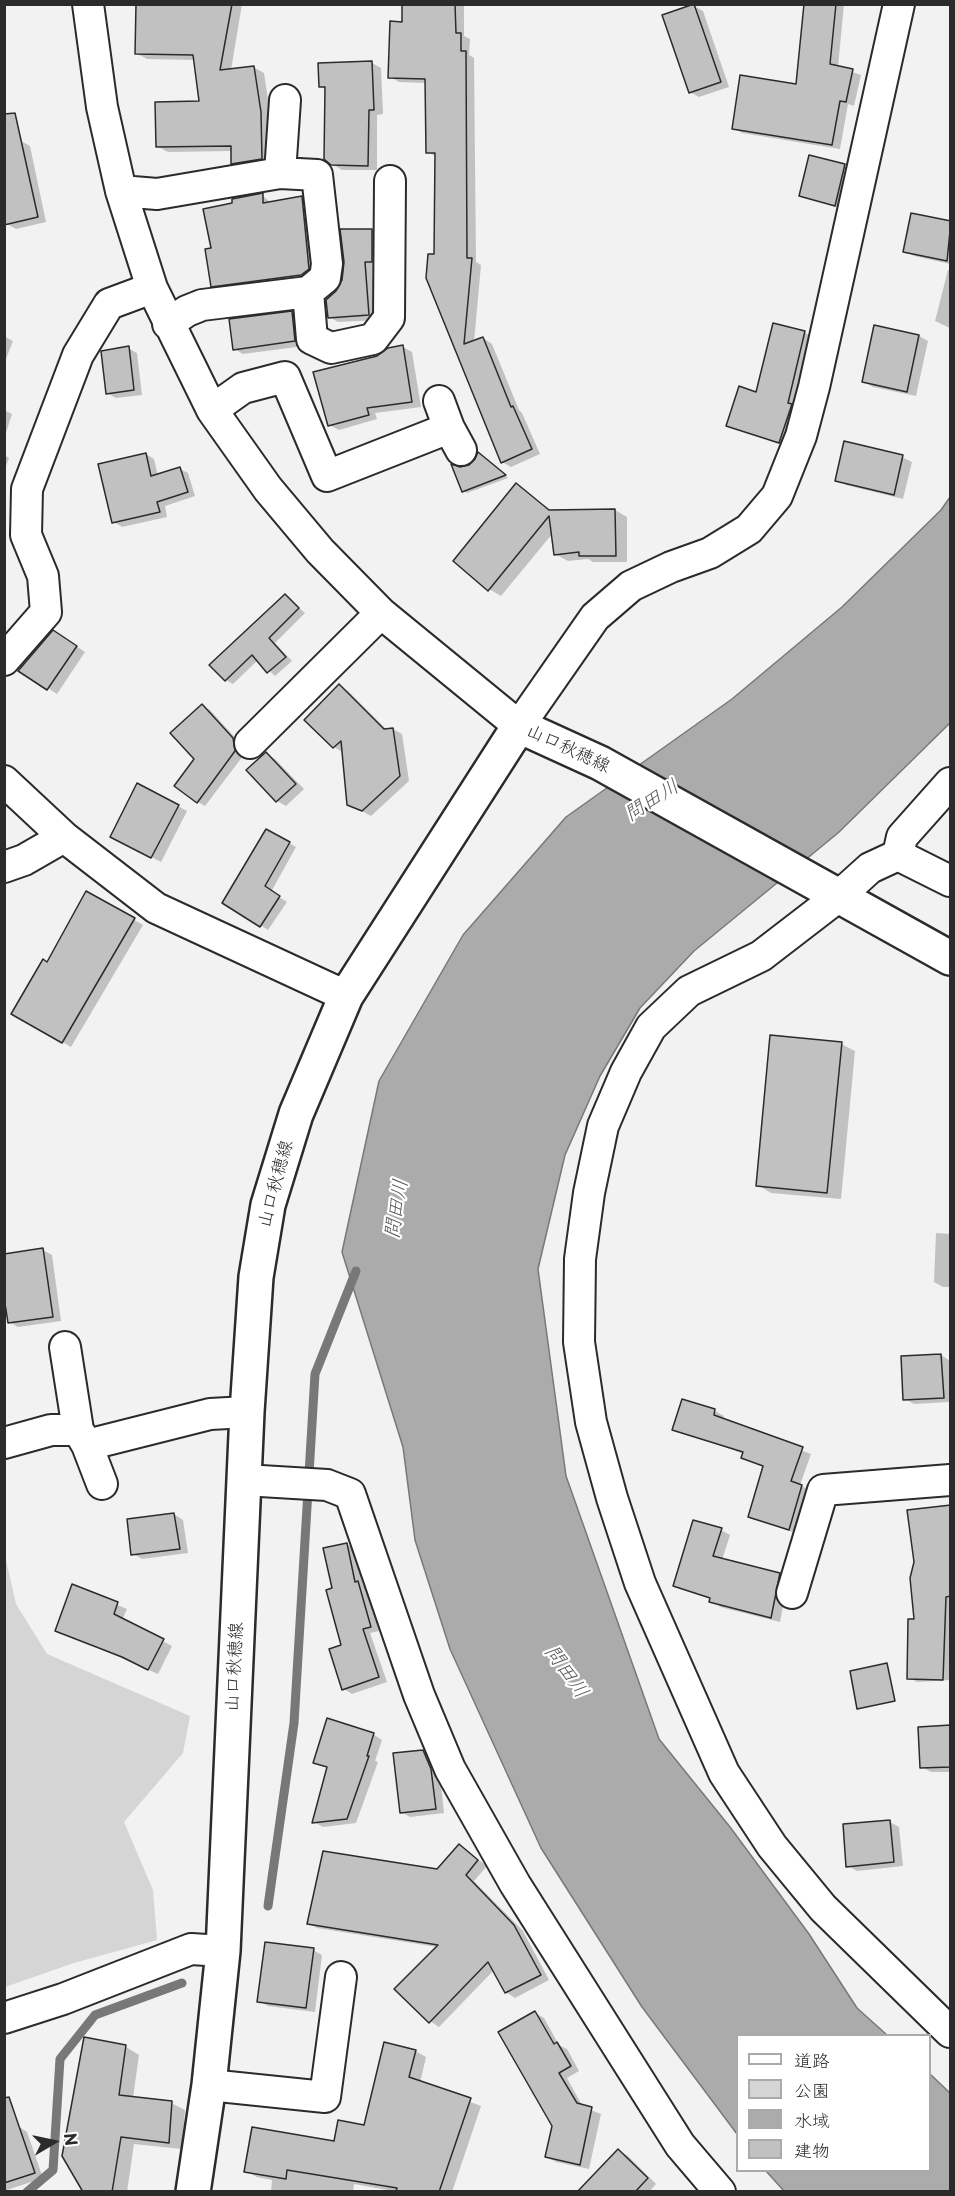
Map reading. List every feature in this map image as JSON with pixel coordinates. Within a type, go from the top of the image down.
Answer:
[{"type":"main road","name":"山口秋穂線","points":[[193,2192],[209,2085],[223,1951],[243,1480],[256,1277],[268,1205],[296,1114],[346,996],[519,726],[600,763],[951,958]]},
{"type":"street","points":[[88,4],[102,107],[121,191],[152,288],[212,410],[268,489],[320,551],[381,613],[519,726],[595,617],[631,586],[671,567],[710,554],[749,529],[777,496],[801,435],[814,387],[899,4]]},
{"type":"street","points":[[280,173],[285,100]]},
{"type":"street","points":[[121,191],[157,194],[280,173],[316,175],[327,264],[325,278],[308,292],[202,306],[188,311],[168,324]]},
{"type":"street","points":[[308,292],[312,339],[331,348],[373,339],[389,318],[390,182]]},
{"type":"street","points":[[4,660],[46,612],[43,576],[26,535],[27,489],[78,355],[109,304],[152,288]]},
{"type":"street","points":[[212,410],[243,388],[285,377],[327,476],[450,426]]},
{"type":"street","points":[[250,743],[381,613]]},
{"type":"street","points":[[4,781],[64,837],[156,908],[346,996]]},
{"type":"street","points":[[898,855],[902,837],[951,783]]},
{"type":"street","points":[[4,867],[24,860],[64,837]]},
{"type":"street","points":[[898,855],[829,891],[761,956],[689,991],[651,1027],[626,1072],[603,1126],[589,1193],[580,1259],[579,1342],[591,1422],[636,1572],[676,1669],[724,1773],[772,1846],[823,1908],[951,2032]]},
{"type":"street","points":[[898,855],[951,881]]},
{"type":"street","points":[[65,1347],[83,1438],[102,1484]]},
{"type":"street","points":[[4,1443],[51,1430],[83,1438],[210,1413],[247,1412]]},
{"type":"street","points":[[243,1480],[327,1485],[350,1494],[418,1695],[455,1779],[515,1884],[680,2145],[720,2192]]},
{"type":"street","points":[[792,1593],[823,1490],[951,1480]]},
{"type":"street","points":[[4,2018],[63,1999],[191,1949],[223,1951]]},
{"type":"street","points":[[209,2085],[325,2097],[341,1977]]},
{"type":"green space","points":[[4,1551],[16,1604],[47,1654],[190,1716],[183,1753],[124,1822],[153,1890],[157,1940],[74,1963],[5,1987]]},
{"type":"water","name":"問田川","points":[[950,497],[950,723],[838,833],[694,951],[640,1008],[600,1076],[565,1155],[538,1269],[566,1476],[659,1739],[730,1827],[809,1934],[857,2008],[886,2034],[736,2034],[736,2133],[642,2007],[541,1848],[450,1649],[415,1540],[403,1447],[342,1252],[379,1081],[463,935],[566,817],[732,699],[842,607],[941,510]]},
{"type":"water","points":[[931,2075],[950,2093],[950,2191],[784,2191],[767,2172],[931,2172]]},
{"type":"building","points":[[136,4],[232,4],[220,70],[254,66],[261,112],[262,159],[231,164],[231,146],[156,147],[155,102],[199,101],[193,55],[135,54]]},
{"type":"building","points":[[402,4],[455,4],[456,33],[461,33],[461,51],[466,51],[467,258],[472,258],[464,344],[483,337],[511,407],[513,406],[532,449],[501,463],[426,278],[428,254],[434,254],[435,153],[426,153],[425,79],[388,78],[390,21],[402,22]]},
{"type":"building","points":[[694,4],[721,82],[689,93],[662,15]]},
{"type":"building","points":[[804,4],[836,4],[830,64],[853,69],[846,102],[840,101],[832,145],[732,129],[740,75],[796,84]]},
{"type":"building","points":[[372,61],[374,110],[369,110],[368,166],[331,165],[324,159],[325,87],[319,87],[318,63]]},
{"type":"building","points":[[15,113],[38,217],[4,225],[4,114]]},
{"type":"building","points":[[809,155],[845,164],[835,206],[799,196]]},
{"type":"building","points":[[263,193],[263,203],[302,196],[309,269],[301,275],[211,287],[205,249],[211,248],[203,209],[232,203],[232,199]]},
{"type":"building","points":[[911,213],[951,221],[947,261],[903,252]]},
{"type":"building","points":[[340,229],[372,229],[372,262],[365,262],[369,315],[328,318],[326,300],[336,291],[342,280],[344,262]]},
{"type":"building","points":[[292,311],[295,341],[233,350],[229,319]]},
{"type":"building","points":[[773,323],[805,331],[788,403],[792,404],[779,443],[726,426],[739,386],[756,392]]},
{"type":"building","points":[[874,325],[919,335],[907,392],[862,382]]},
{"type":"building","points":[[403,345],[412,402],[367,408],[369,415],[328,426],[313,372],[377,356],[388,348]]},
{"type":"building","points":[[129,346],[134,390],[106,394],[101,351]]},
{"type":"building","points":[[844,441],[903,455],[894,495],[835,481]]},
{"type":"building","points":[[478,452],[506,475],[462,492],[451,464],[460,467],[469,465]]},
{"type":"building","points":[[146,453],[151,476],[180,467],[188,492],[157,502],[160,512],[112,523],[98,464]]},
{"type":"building","points":[[516,483],[549,510],[615,509],[616,556],[579,556],[579,552],[554,555],[549,516],[488,591],[453,561]]},
{"type":"building","points":[[285,594],[299,608],[269,638],[286,657],[267,673],[252,655],[225,681],[209,665]]},
{"type":"building","points":[[53,630],[77,646],[47,690],[18,671]]},
{"type":"building","points":[[339,684],[384,729],[393,728],[400,776],[362,811],[347,805],[341,741],[333,748],[304,720]]},
{"type":"building","points":[[202,704],[233,738],[235,751],[197,803],[174,786],[194,759],[170,733]]},
{"type":"building","points":[[266,752],[296,784],[276,802],[246,770]]},
{"type":"building","points":[[137,783],[179,805],[151,858],[110,837]]},
{"type":"building","points":[[266,829],[290,842],[265,886],[280,896],[260,927],[222,903]]},
{"type":"building","points":[[86,891],[135,918],[62,1043],[11,1014],[43,959],[47,962]]},
{"type":"building","points":[[770,1035],[842,1042],[827,1193],[756,1186]]},
{"type":"building","points":[[43,1248],[53,1317],[8,1323],[4,1297],[4,1254]]},
{"type":"building","points":[[941,1354],[944,1398],[903,1400],[901,1356]]},
{"type":"building","points":[[682,1399],[715,1409],[714,1415],[803,1447],[791,1481],[802,1485],[789,1530],[748,1517],[763,1466],[741,1458],[743,1452],[672,1430]]},
{"type":"building","points":[[951,1505],[951,1596],[946,1597],[943,1680],[907,1679],[908,1619],[914,1619],[910,1578],[914,1562],[907,1510]]},
{"type":"building","points":[[174,1513],[180,1549],[131,1555],[127,1519]]},
{"type":"building","points":[[693,1520],[722,1528],[713,1556],[780,1573],[771,1618],[709,1602],[710,1598],[673,1586]]},
{"type":"building","points":[[347,1543],[355,1582],[358,1581],[371,1627],[363,1629],[379,1677],[342,1690],[329,1649],[341,1645],[326,1590],[332,1588],[323,1548]]},
{"type":"building","points":[[72,1584],[118,1602],[114,1614],[164,1639],[148,1670],[122,1657],[55,1631]]},
{"type":"building","points":[[887,1663],[895,1701],[857,1709],[850,1671]]},
{"type":"building","points":[[327,1718],[374,1733],[367,1756],[369,1756],[347,1819],[312,1823],[327,1767],[313,1763]]},
{"type":"building","points":[[951,1725],[951,1767],[920,1768],[918,1727]]},
{"type":"building","points":[[423,1750],[431,1769],[436,1809],[400,1813],[393,1753]]},
{"type":"building","points":[[890,1820],[894,1862],[846,1867],[843,1824]]},
{"type":"building","points":[[459,1844],[478,1860],[466,1875],[514,1925],[541,1975],[505,1993],[488,1962],[429,2023],[394,1989],[438,1945],[307,1924],[323,1851],[437,1869]]},
{"type":"building","points":[[265,1942],[314,1948],[306,2008],[257,2002]]},
{"type":"building","points":[[535,2011],[554,2044],[557,2042],[571,2066],[559,2073],[577,2103],[592,2107],[580,2165],[545,2157],[552,2126],[498,2032]]},
{"type":"building","points":[[84,2037],[126,2045],[119,2095],[172,2101],[169,2143],[121,2137],[112,2192],[83,2192],[62,2156]]},
{"type":"building","points":[[384,2042],[416,2050],[409,2077],[471,2098],[439,2192],[396,2192],[397,2188],[287,2170],[286,2179],[244,2172],[252,2127],[334,2141],[338,2120],[364,2125]]},
{"type":"building","points":[[9,2097],[35,2173],[4,2183],[4,2098]]},
{"type":"building","points":[[618,2149],[648,2178],[635,2192],[577,2192]]},
{"type":"waterway","points":[[268,1906],[294,1723],[315,1374],[356,1271]]},
{"type":"waterway","points":[[27,2192],[53,2170],[60,2059],[95,2015],[182,1983]]}]
